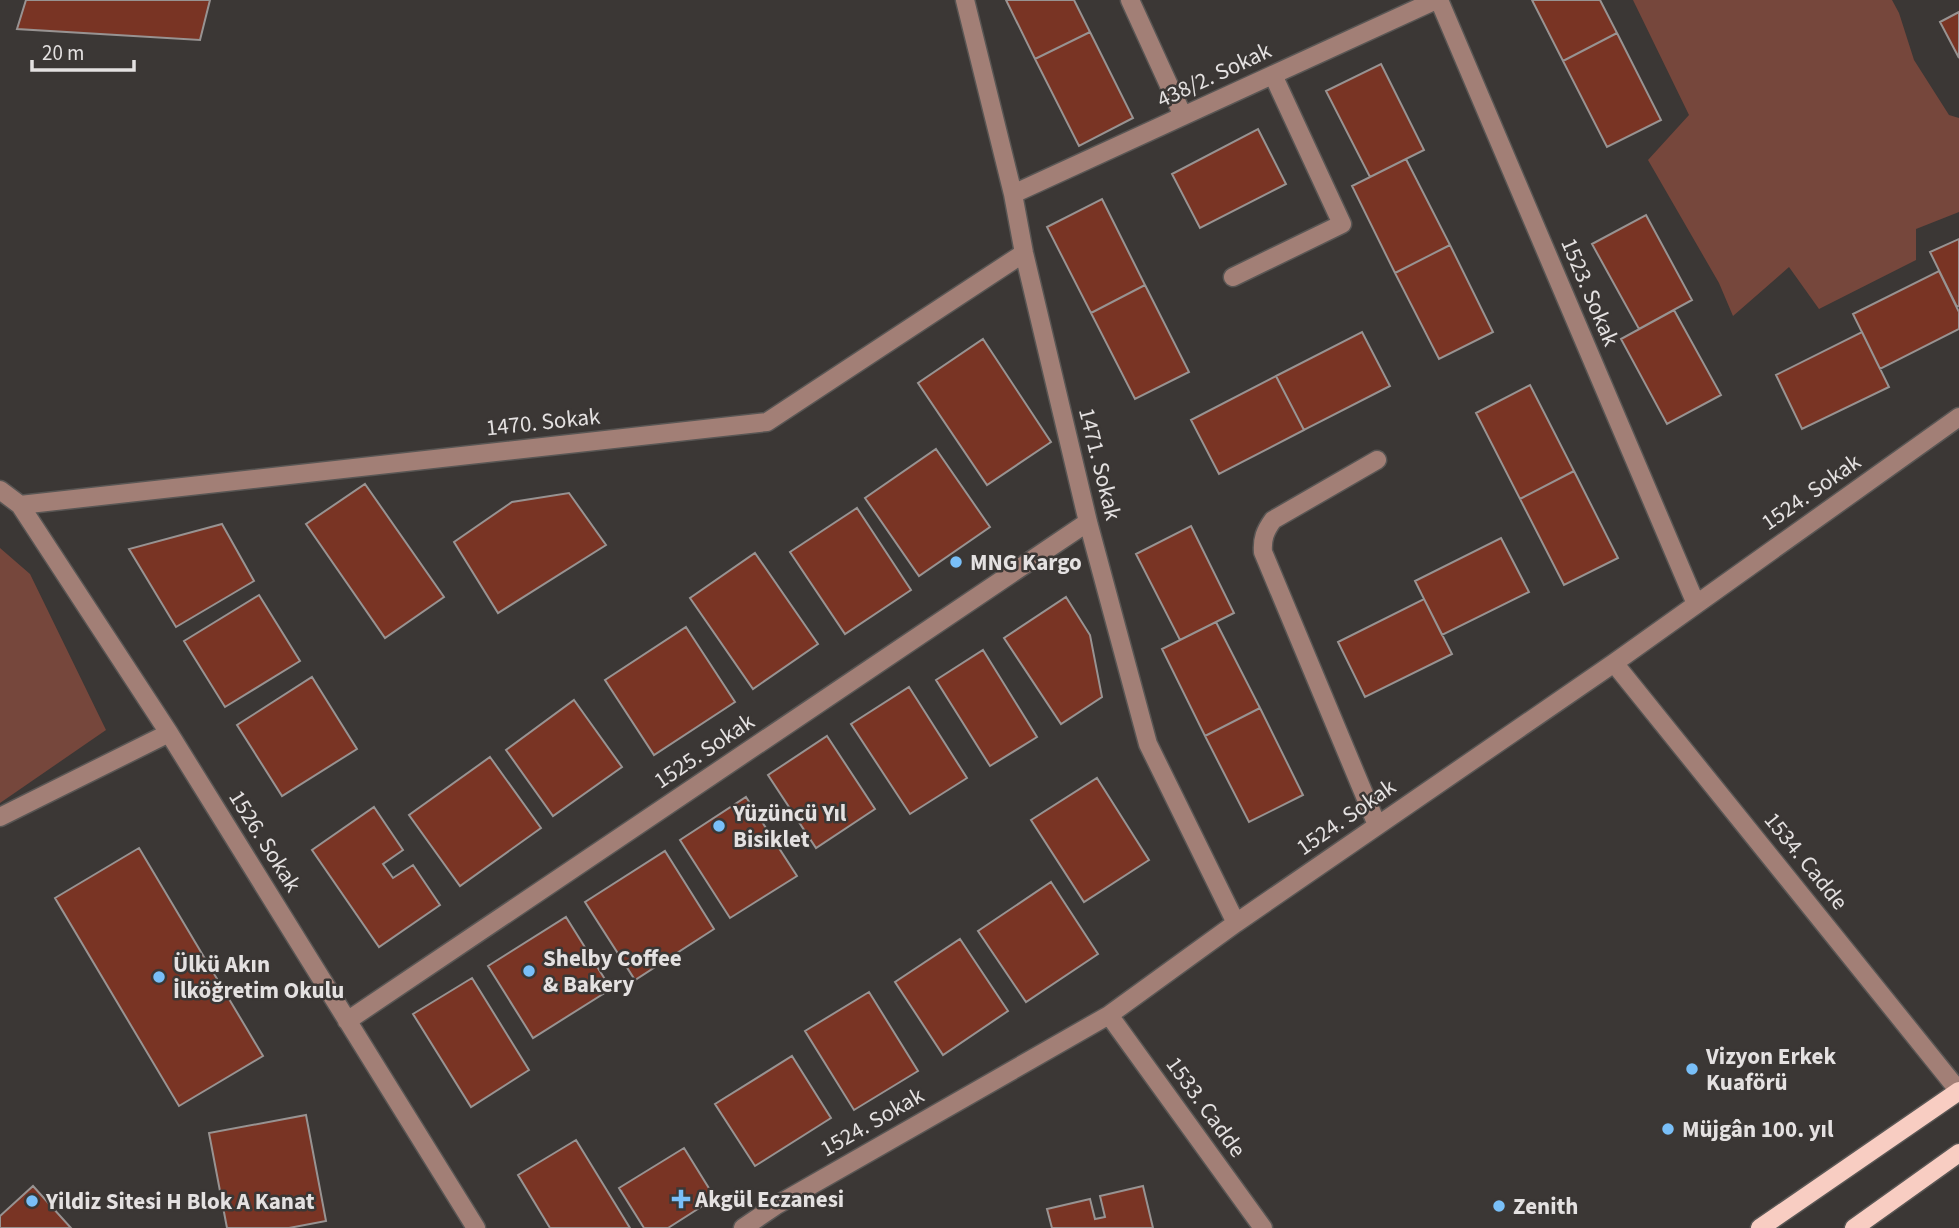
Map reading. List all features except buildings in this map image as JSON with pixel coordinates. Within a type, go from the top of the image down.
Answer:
[{"type":"main road","points":[[1760,1228],[1959,1091]]},
{"type":"main road","points":[[1854,1228],[1959,1153]]},
{"type":"street","name":"1471. Sokak","points":[[965,0],[1013,194],[1024,253],[1088,522],[1148,744],[1236,923]]},
{"type":"street","points":[[1130,0],[1183,116]]},
{"type":"street","name":"438/2. Sokak","points":[[1013,194],[1438,0]]},
{"type":"street","name":"1523. Sokak","points":[[1438,0],[1696,604]]},
{"type":"street","points":[[1233,277],[1342,224],[1273,75]]},
{"type":"street","name":"1470. Sokak","points":[[19,505],[767,422],[1024,253]]},
{"type":"street","name":"1524. Sokak","points":[[743,1228],[775,1206],[1109,1015],[1236,923],[1614,663],[1959,417]]},
{"type":"street","points":[[1377,460],[1273,520],[1262,541],[1263,552],[1377,825]]},
{"type":"street","name":"1526. Sokak","points":[[0,490],[19,505],[169,733],[476,1228]]},
{"type":"street","name":"1525. Sokak","points":[[347,1021],[1088,522]]},
{"type":"street","name":"1534. Cadde","points":[[1614,663],[1959,1091]]},
{"type":"street","points":[[0,817],[169,733]]},
{"type":"street","name":"1533. Cadde","points":[[1109,1015],[1263,1228]]},
{"type":"shaded area","points":[[1633,0],[1892,0],[1914,60],[1949,115],[1959,118],[1959,212],[1916,229],[1916,260],[1819,309],[1789,267],[1733,316],[1719,283],[1648,160],[1689,115]]},
{"type":"shaded area","points":[[0,548],[30,574],[106,730],[0,803]]},
{"type":"place","name":"MNG Kargo","points":[[956,562]]},
{"type":"place","name":"Yüzüncü Yıl Bisiklet","points":[[719,826]]},
{"type":"place","name":"Shelby Coffee & Bakery","points":[[529,971]]},
{"type":"place","name":"Ülkü Akın İlköğretim Okulu","points":[[159,977]]},
{"type":"place","name":"Vizyon Erkek Kuaförü","points":[[1692,1069]]},
{"type":"place","name":"Müjgân 100. yıl","points":[[1668,1129]]},
{"type":"place","name":"Akgül Eczanesi","points":[[681,1199]]},
{"type":"place","name":"Yildiz Sitesi H Blok A Kanat","points":[[32,1201]]},
{"type":"place","name":"Zenith","points":[[1499,1206]]}]
